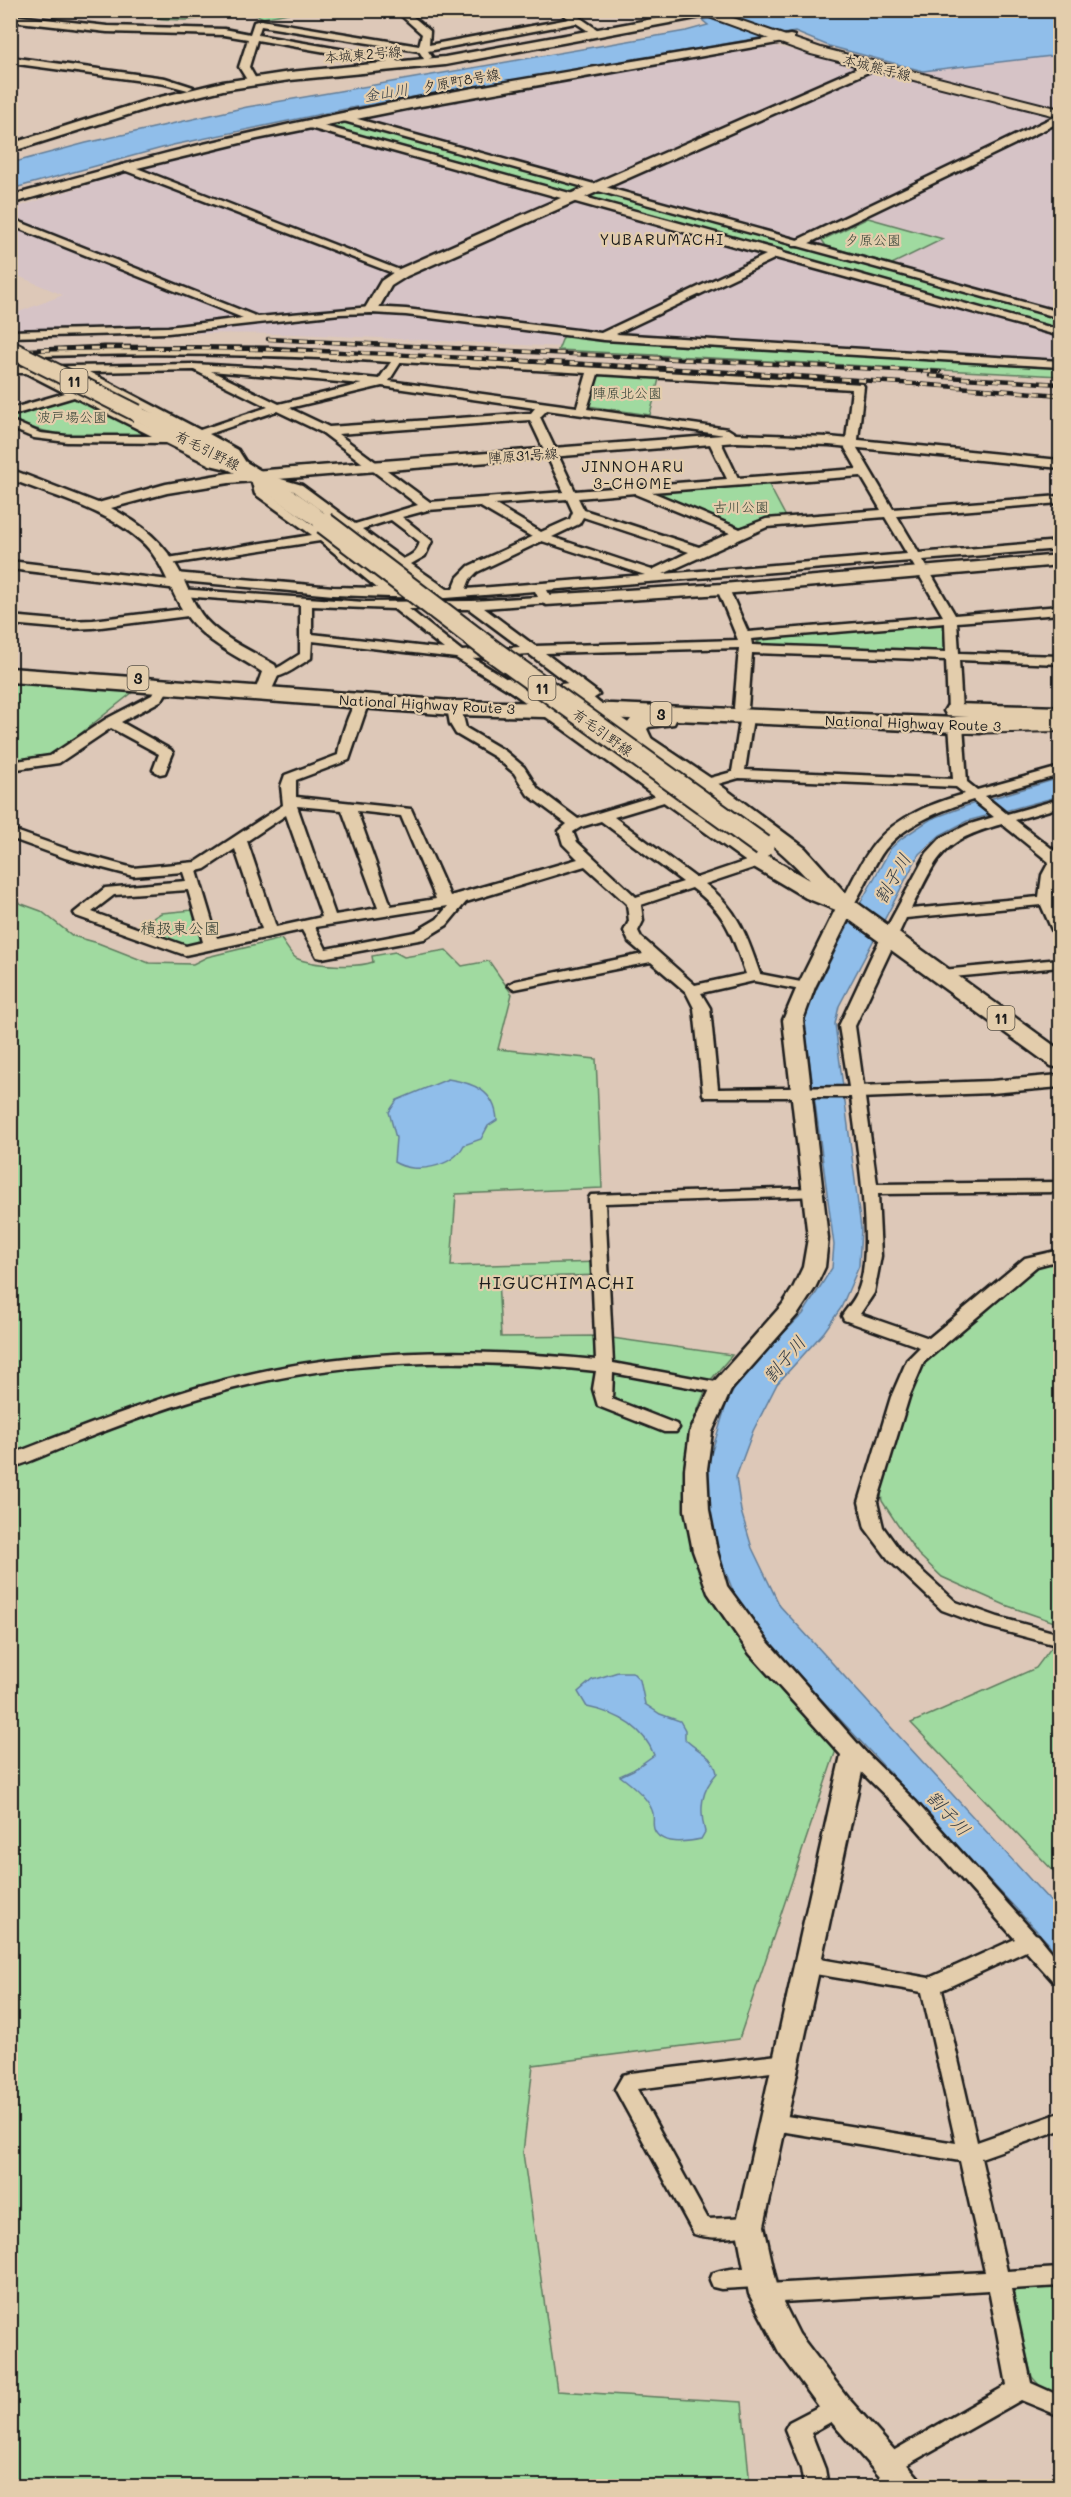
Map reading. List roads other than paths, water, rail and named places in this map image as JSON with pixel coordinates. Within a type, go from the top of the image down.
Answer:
[{"type":"highway","name":"National Highway Route 3","points":[[10,667],[543,704]]},
{"type":"highway","name":"National Highway Route 3","points":[[10,675],[162,688],[266,685],[362,701],[454,708],[582,700],[744,713],[956,718],[1060,714]]},
{"type":"highway","points":[[641,742],[635,729],[636,725],[642,721],[744,713]]},
{"type":"highway","name":"National Highway Route 3","points":[[956,718],[1060,730]]},
{"type":"highway","name":"3","points":[[956,718],[1060,723]]},
{"type":"main road","name":"本城熊手線","points":[[712,13],[781,38],[871,66],[1060,114]]},
{"type":"main road","name":"本城熊手線","points":[[781,38],[1060,114]]},
{"type":"main road","name":"有毛引野線","points":[[10,349],[250,472],[291,498],[323,530],[393,576],[762,854],[851,910],[1060,1061]]},
{"type":"main road","points":[[393,576],[398,597],[669,796],[762,854]]},
{"type":"main road","points":[[393,576],[437,595],[460,609],[582,700],[704,784],[797,853],[851,910]]},
{"type":"street","points":[[10,17],[25,10]]},
{"type":"street","points":[[399,10],[427,33],[423,49],[430,63]]},
{"type":"street","points":[[562,10],[596,33]]},
{"type":"street","name":"本城東2号線","points":[[10,148],[162,100],[252,81],[430,63],[712,13]]},
{"type":"street","points":[[10,17],[107,28],[224,32],[392,61],[400,66]]},
{"type":"street","points":[[252,81],[244,67],[257,24],[261,23],[423,49],[576,20]]},
{"type":"street","name":"夕原町8号線","points":[[10,200],[125,167],[309,124],[781,38]]},
{"type":"street","points":[[10,60],[165,81],[188,87]]},
{"type":"street","points":[[371,310],[386,284],[402,273],[567,196],[595,188],[871,66]]},
{"type":"street","points":[[604,337],[1060,114]]},
{"type":"street","points":[[343,118],[1060,315]]},
{"type":"street","points":[[309,124],[1060,333]]},
{"type":"street","points":[[125,167],[402,273]]},
{"type":"street","points":[[10,221],[258,320]]},
{"type":"street","points":[[10,333],[168,330],[371,310],[406,312],[604,337],[1060,364]]},
{"type":"street","points":[[10,354],[196,349],[594,369],[858,386],[850,443],[863,472],[951,619],[960,783]]},
{"type":"street","points":[[44,353],[234,452],[250,472]]},
{"type":"street","points":[[199,434],[276,408],[382,383],[398,359]]},
{"type":"street","points":[[10,362],[77,393],[214,463],[298,488],[353,529],[393,576],[452,594],[723,589],[1060,545]]},
{"type":"street","points":[[193,367],[327,431],[427,506]]},
{"type":"street","points":[[10,370],[193,367],[265,371],[382,383],[581,411],[728,432],[736,438]]},
{"type":"street","points":[[581,411],[594,369]]},
{"type":"street","points":[[10,413],[77,393]]},
{"type":"street","points":[[327,431],[534,416],[543,407]]},
{"type":"street","points":[[534,416],[579,512],[701,552]]},
{"type":"street","points":[[10,423],[38,436],[167,440]]},
{"type":"street","name":"陣原31号線","points":[[95,508],[166,489],[250,472],[372,466],[736,438],[850,443],[1060,464]]},
{"type":"street","points":[[714,440],[734,482]]},
{"type":"street","points":[[176,579],[323,530],[353,529],[427,506],[863,472]]},
{"type":"street","points":[[12,476],[95,508],[145,537],[176,579],[192,612],[213,635],[240,654],[264,666],[266,685]]},
{"type":"street","points":[[635,490],[740,533]]},
{"type":"street","points":[[480,501],[541,537],[657,576],[740,533],[766,523],[1060,500]]},
{"type":"street","points":[[452,594],[473,569],[575,521],[579,512]]},
{"type":"street","points":[[10,566],[323,590],[393,576],[421,554],[426,541],[394,517]]},
{"type":"street","points":[[176,579],[306,603],[397,606],[472,605],[657,576],[1060,560]]},
{"type":"street","points":[[393,576],[452,594]]},
{"type":"street","points":[[723,589],[745,643],[744,713],[738,774]]},
{"type":"street","points":[[266,685],[306,655],[306,603]]},
{"type":"street","points":[[472,605],[592,695],[582,700]]},
{"type":"street","points":[[397,606],[459,655],[517,693],[543,704]]},
{"type":"street","points":[[306,637],[459,655],[532,650],[745,643],[951,619],[1060,610]]},
{"type":"street","points":[[10,620],[93,624],[192,612]]},
{"type":"street","points":[[745,643],[952,658],[1060,660]]},
{"type":"street","points":[[10,766],[54,760],[111,722],[157,697],[162,688]]},
{"type":"street","points":[[330,920],[291,803],[288,786],[290,778],[309,771],[315,766],[344,757],[346,743],[362,701]]},
{"type":"street","points":[[454,708],[461,731],[500,754],[519,770],[533,792],[576,824]]},
{"type":"street","points":[[111,722],[166,753],[160,770]]},
{"type":"street","points":[[1060,771],[932,811],[906,824],[883,842],[851,910],[806,987],[793,1020],[807,1093],[819,1238],[814,1267],[790,1309],[721,1388],[701,1432],[696,1469],[697,1510],[705,1551],[716,1587],[759,1648],[854,1753],[908,1806],[1031,1940],[1060,1975]]},
{"type":"street","points":[[704,784],[738,774],[960,783],[1059,860],[1051,868],[1044,900],[1060,932]]},
{"type":"street","points":[[669,796],[602,815],[576,824],[566,831],[570,844],[586,861],[634,903],[636,921],[631,931],[634,939],[692,990],[702,1008],[711,1094],[992,1087],[1060,1081]]},
{"type":"street","points":[[10,833],[70,855],[133,872],[200,866],[291,803],[406,812],[445,902]]},
{"type":"street","points":[[931,1345],[850,1316],[866,1293],[873,1256],[870,1189],[847,1026],[887,936],[902,914],[932,856],[946,841],[972,828],[1004,817],[1060,803]]},
{"type":"street","points":[[348,807],[386,911]]},
{"type":"street","points":[[602,815],[717,900],[729,913],[737,928],[754,977]]},
{"type":"street","points":[[239,839],[270,931]]},
{"type":"street","points":[[634,903],[694,883],[762,854]]},
{"type":"street","points":[[194,885],[110,891],[81,913],[185,951],[270,931],[461,899],[586,861]]},
{"type":"street","points":[[189,867],[211,944]]},
{"type":"street","points":[[306,925],[322,954],[419,936],[442,922],[461,899]]},
{"type":"street","points":[[902,914],[1060,899]]},
{"type":"street","points":[[515,985],[652,957]]},
{"type":"street","points":[[942,974],[1060,963]]},
{"type":"street","points":[[692,990],[754,977],[806,987]]},
{"type":"street","points":[[870,1189],[1059,1193]]},
{"type":"street","points":[[670,1428],[645,1416],[622,1412],[604,1402],[602,1389],[605,1366],[597,1198],[814,1193]]},
{"type":"street","points":[[1060,1255],[1031,1262],[916,1360],[900,1397],[868,1502],[874,1528],[895,1556],[949,1606],[992,1622],[1060,1640]]},
{"type":"street","points":[[10,1462],[182,1398],[225,1385],[278,1373],[353,1362],[423,1356],[553,1359],[662,1374],[721,1388]]},
{"type":"street","points":[[854,1753],[750,2226],[762,2286],[789,2343],[837,2407],[898,2476],[1020,2389]]},
{"type":"street","points":[[809,1965],[931,1986],[1031,1940]]},
{"type":"street","points":[[931,1986],[998,2280],[1020,2389]]},
{"type":"street","points":[[750,2226],[702,2228],[626,2089],[631,2081],[786,2062]]},
{"type":"street","points":[[774,2122],[968,2154],[1060,2121]]},
{"type":"street","points":[[721,2280],[762,2286],[1060,2277]]},
{"type":"street","points":[[1020,2389],[1060,2406]]},
{"type":"street","points":[[816,2487],[813,2469],[797,2429],[837,2407]]},
{"type":"water","name":"金山川","points":[[778,10],[1060,11],[1060,55],[923,71],[829,46],[795,32],[345,109],[173,145],[11,189],[11,163],[86,143],[247,107],[686,31],[708,25],[702,20]]},
{"type":"water","name":"割子川","points":[[1060,778],[1060,796],[967,821],[940,835],[919,854],[839,1006],[835,1024],[861,1228],[859,1266],[841,1308],[824,1332],[777,1384],[753,1431],[736,1477],[741,1511],[752,1548],[780,1606],[1060,1912],[1060,1961],[1048,1943],[758,1631],[736,1598],[719,1556],[704,1477],[726,1405],[743,1372],[803,1314],[832,1268],[834,1245],[804,1020],[811,1000],[846,929],[891,848],[902,838],[931,819],[969,805]]},
{"type":"water","points":[[448,1079],[482,1090],[492,1102],[497,1120],[488,1126],[481,1139],[464,1145],[459,1153],[443,1163],[433,1167],[412,1168],[394,1162],[396,1138],[389,1112],[397,1100]]},
{"type":"water","points":[[618,1672],[632,1672],[640,1680],[645,1704],[660,1714],[680,1721],[685,1730],[685,1739],[708,1757],[715,1767],[717,1773],[708,1786],[703,1800],[702,1815],[705,1832],[701,1839],[675,1842],[657,1834],[650,1805],[620,1776],[654,1755],[649,1745],[628,1722],[609,1713],[587,1707],[578,1692],[592,1680]]},
{"type":"railway","points":[[268,339],[940,372]]},
{"type":"railway","points":[[10,351],[196,348],[382,354],[783,375],[1060,395]]},
{"type":"railway","points":[[930,376],[1060,384]]},
{"type":"district","name":"YUBARUMACHI","points":[[662,239]]},
{"type":"district","name":"JINNOHARU 3-CHOME","points":[[633,474]]},
{"type":"district","name":"HIGUCHIMACHI","points":[[557,1282]]},
{"type":"park label","name":"夕原公園","points":[[873,239]]},
{"type":"park label","name":"陣原北公園","points":[[627,392]]},
{"type":"park label","name":"波戸場公園","points":[[72,416]]},
{"type":"park label","name":"古川公園","points":[[741,506]]},
{"type":"park label","name":"積扱東公園","points":[[180,927]]}]
